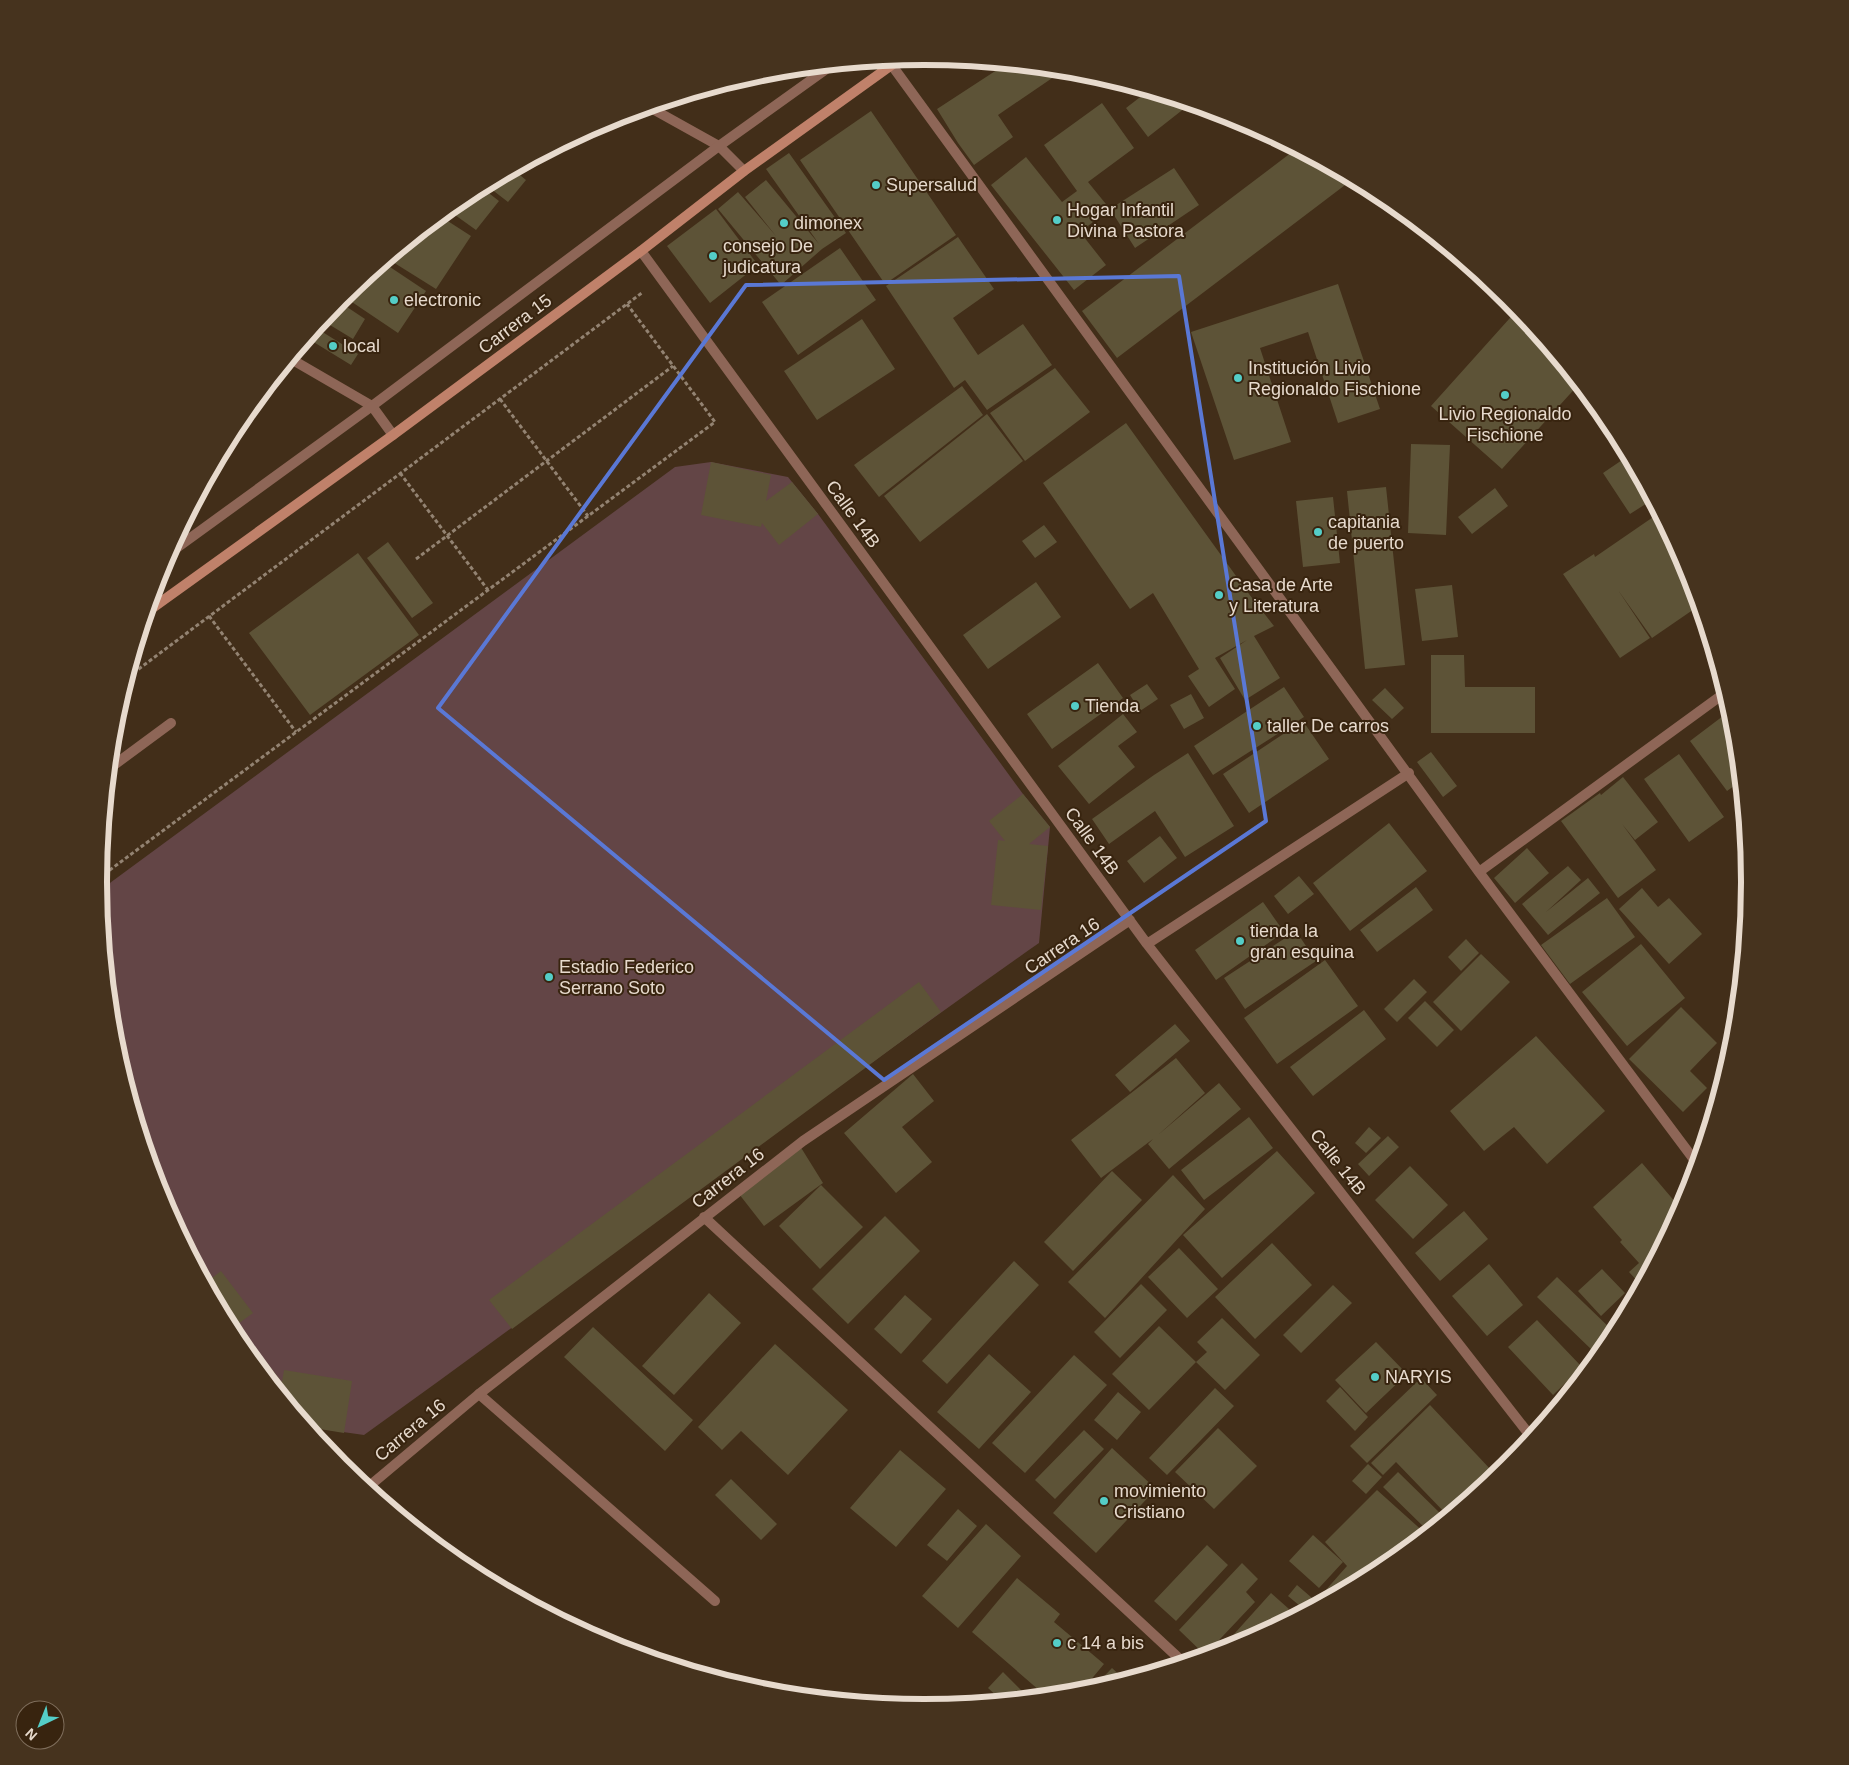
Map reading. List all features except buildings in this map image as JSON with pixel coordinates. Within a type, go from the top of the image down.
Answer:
[{"type":"main road","name":"Carrera 15","points":[[155,606],[393,435],[641,251],[884,67]]},
{"type":"street","points":[[893,66],[1409,773],[1479,872],[1694,1159]]},
{"type":"street","name":"Carrera 15","points":[[180,546],[372,406],[718,146],[823,72]]},
{"type":"street","points":[[655,111],[718,146],[744,171]]},
{"type":"street","name":"Calle 14B","points":[[641,251],[1147,944],[1528,1433]]},
{"type":"street","points":[[295,362],[372,406],[393,435]]},
{"type":"street","points":[[1479,872],[1720,696]]},
{"type":"street","points":[[116,763],[171,723]]},
{"type":"street","points":[[1147,944],[1409,773]]},
{"type":"street","name":"Carrera 16","points":[[371,1484],[478,1394],[803,1141],[1130,920]]},
{"type":"street","points":[[704,1217],[1180,1659]]},
{"type":"street","points":[[478,1394],[714,1601]]},
{"type":"path","points":[[135,672],[661,278]]},
{"type":"path","points":[[107,872],[715,422],[627,304]]},
{"type":"path","points":[[416,559],[673,366]]},
{"type":"path","points":[[500,399],[588,516]]},
{"type":"path","points":[[400,473],[488,590]]},
{"type":"path","points":[[209,616],[296,732]]},
{"type":"highlighted area","points":[[1179,276],[1266,821],[884,1080],[438,708],[746,285]]},
{"type":"shaded area","name":"Estadio Federico Serrano Soto","points":[[711,462],[788,477],[818,514],[1023,794],[1050,827],[1039,943],[954,1003],[364,1435],[316,1428],[276,1380],[245,1337],[191,1244],[169,1195],[150,1145],[135,1094],[123,1042],[114,989],[107,885],[675,467]]},
{"type":"place","name":"Supersalud","points":[[876,185]]},
{"type":"place","name":"Hogar Infantil Divina Pastora","points":[[1057,220]]},
{"type":"place","name":"dimonex","points":[[784,223]]},
{"type":"place","name":"consejo De judicatura","points":[[713,256]]},
{"type":"place","name":"electronic","points":[[394,300]]},
{"type":"place","name":"local","points":[[333,346]]},
{"type":"place","name":"Institución Livio Regionaldo Fischione","points":[[1238,378]]},
{"type":"place","name":"Livio Regionaldo Fischione","points":[[1505,395]]},
{"type":"place","name":"capitania de puerto","points":[[1318,532]]},
{"type":"place","name":"Casa de Arte y Literatura","points":[[1219,595]]},
{"type":"place","name":"Tienda","points":[[1075,706]]},
{"type":"place","name":"taller De carros","points":[[1257,726]]},
{"type":"place","name":"tienda la gran esquina","points":[[1240,941]]},
{"type":"place","name":"Estadio Federico Serrano Soto","points":[[549,977]]},
{"type":"place","name":"NARYIS","points":[[1375,1377]]},
{"type":"place","name":"movimiento Cristiano","points":[[1104,1501]]},
{"type":"place","name":"c 14 a bis","points":[[1057,1643]]}]
